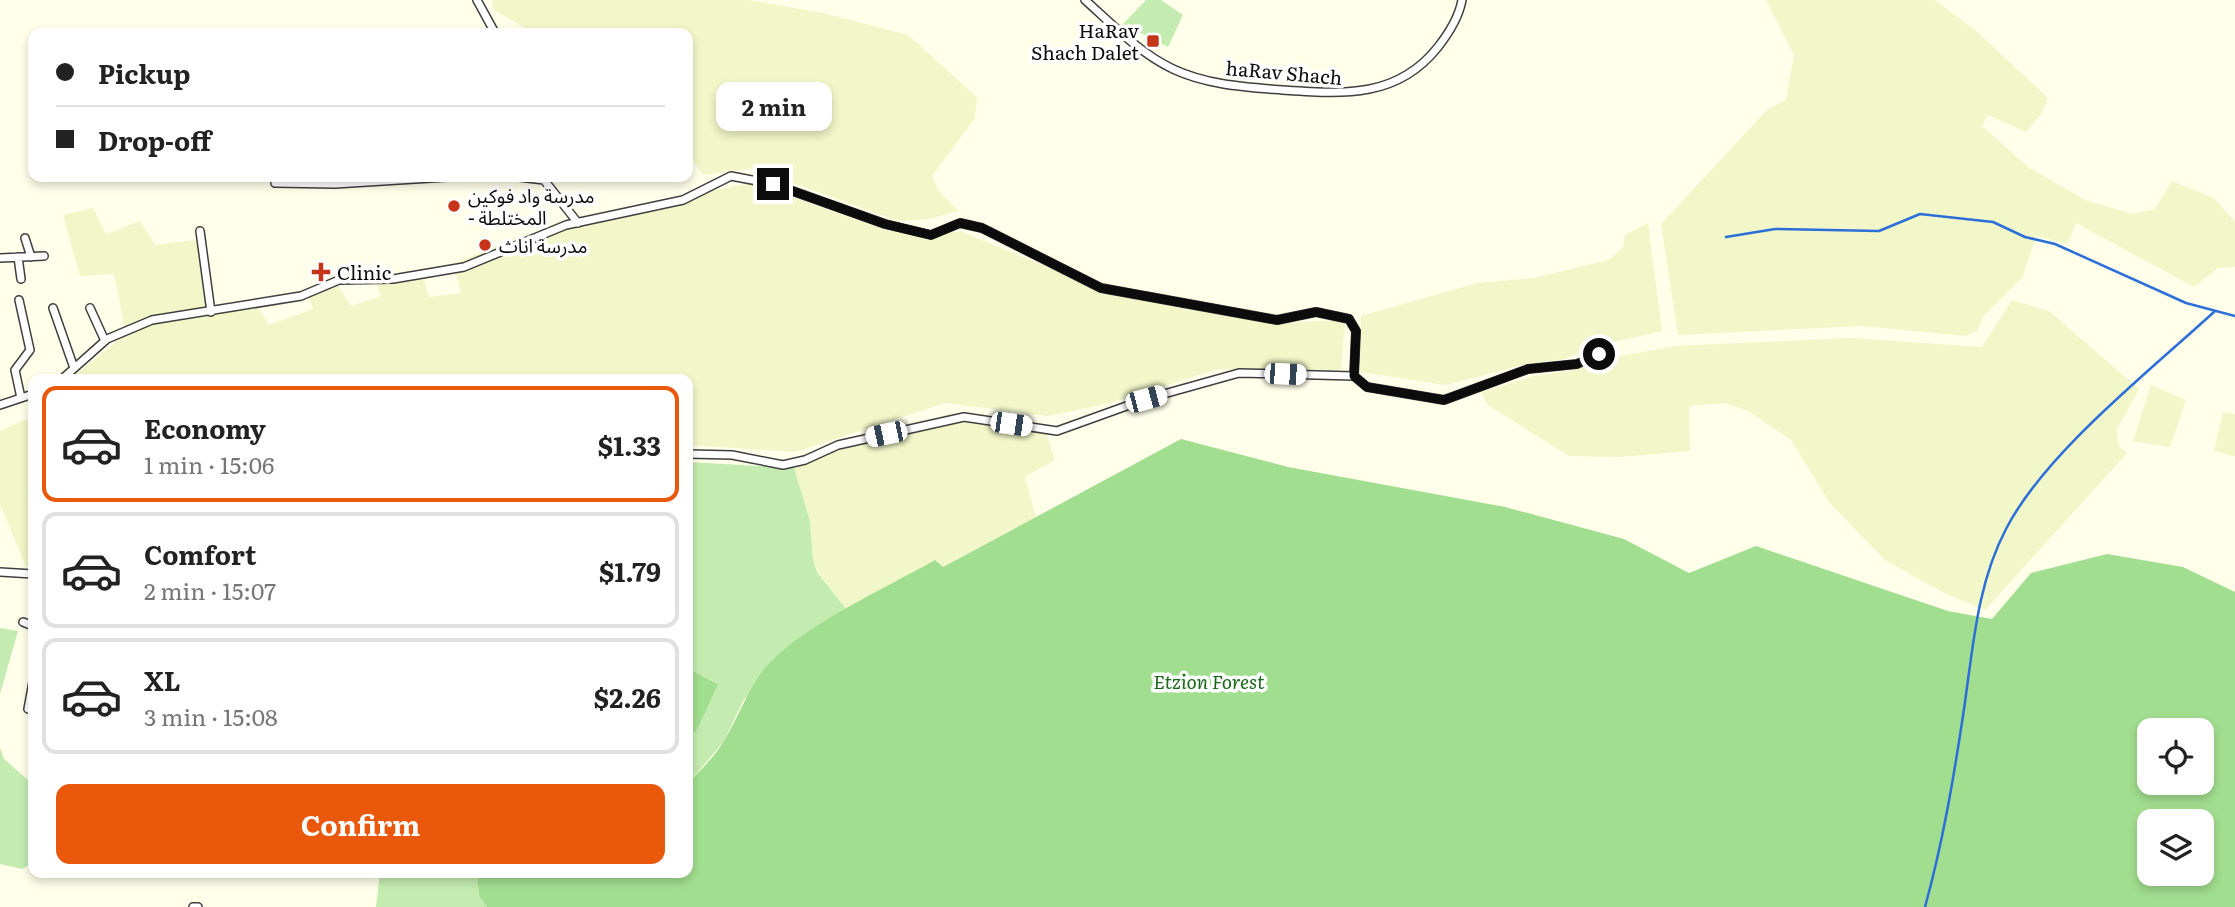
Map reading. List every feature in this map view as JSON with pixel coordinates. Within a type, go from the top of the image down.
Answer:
[{"type":"street","points":[[477,0],[492,28]]},
{"type":"street","name":"haRav Shach","points":[[1085,0],[1153,58],[1185,74],[1248,88],[1345,93],[1379,89],[1412,73],[1443,41],[1454,24],[1462,0]]},
{"type":"street","points":[[68,374],[105,341],[152,320],[301,296],[339,280],[393,279],[464,267],[578,223],[683,200],[731,177],[773,184],[885,224],[931,235],[960,223],[982,228],[1101,288],[1277,320],[1316,312],[1349,319],[1356,331],[1354,376]]},
{"type":"street","points":[[275,183],[367,182]]},
{"type":"street","points":[[546,182],[578,223]]},
{"type":"street","points":[[200,231],[211,312]]},
{"type":"street","points":[[25,238],[31,257]]},
{"type":"street","points":[[0,258],[44,256]]},
{"type":"street","points":[[18,257],[21,279]]},
{"type":"street","points":[[19,300],[30,350],[15,370],[22,398]]},
{"type":"street","points":[[53,308],[74,368]]},
{"type":"street","points":[[90,308],[105,341]]},
{"type":"street","points":[[693,454],[732,455],[783,465],[805,460],[838,445],[964,417],[1058,430],[1146,399],[1239,373],[1354,376],[1367,387],[1444,400],[1528,369],[1577,364],[1599,354]]},
{"type":"street","points":[[0,405],[28,396]]},
{"type":"street","points":[[0,572],[28,574]]},
{"type":"street","points":[[23,622],[28,624]]},
{"type":"street","points":[[193,907],[198,907]]},
{"type":"green space","points":[[492,0],[749,0],[823,13],[908,35],[977,97],[975,118],[932,176],[938,190],[959,211],[929,219],[898,221],[752,168],[703,175],[693,160],[693,28],[525,28],[493,9]]},
{"type":"green space","points":[[1146,0],[1161,0],[1183,15],[1168,47],[1123,24]]},
{"type":"green space","points":[[1766,0],[1935,0],[1975,30],[2048,98],[2041,114],[2026,132],[1988,115],[1982,126],[2028,167],[2085,200],[2133,214],[2155,209],[2172,181],[2214,198],[2235,222],[2235,267],[2218,268],[2194,287],[2076,223],[2067,244],[2036,236],[2022,278],[1983,317],[1977,331],[1965,336],[1862,326],[1678,335],[1661,224],[1768,109],[1786,100],[1794,55]]},
{"type":"green space","points":[[751,183],[888,231],[962,232],[1105,291],[1281,323],[1345,320],[1341,370],[1218,369],[1110,403],[1048,416],[945,403],[795,452],[693,445],[693,374],[76,374],[126,334],[114,274],[80,276],[63,215],[93,208],[106,234],[140,221],[155,245],[201,239],[214,312],[258,308],[269,325],[313,309],[308,294],[337,284],[351,306],[381,296],[372,274],[423,276],[429,297],[461,293],[454,263],[517,238],[640,205]]},
{"type":"green space","points":[[1648,223],[1662,331],[1589,348],[1565,359],[1526,364],[1446,385],[1360,372],[1361,316],[1477,283],[1534,278],[1608,260],[1623,248],[1625,235]]},
{"type":"green space","points":[[2012,300],[2049,311],[2139,389],[2117,429],[2118,445],[2127,453],[1985,610],[1944,593],[1885,560],[1829,502],[1791,440],[1750,412],[1726,403],[1689,406],[1690,451],[1621,457],[1569,456],[1488,405],[1481,392],[1534,376],[1570,371],[1602,360],[1674,346],[1850,338],[1982,347]]},
{"type":"green space","points":[[2151,385],[2186,400],[2170,447],[2133,441]]},
{"type":"green space","points":[[2223,412],[2235,414],[2235,456],[2214,451]]},
{"type":"green space","points":[[948,414],[995,419],[1045,430],[1055,460],[1025,477],[1036,517],[942,567],[935,560],[847,610],[818,572],[813,560],[810,521],[794,468],[842,448]]},
{"type":"green space","points":[[28,418],[26,567],[0,504],[0,431]]},
{"type":"green space","name":"Etzion Forest","points":[[1181,439],[1288,467],[1505,507],[1624,539],[1689,573],[1756,546],[1948,611],[1992,619],[2031,573],[2107,554],[2183,567],[2235,592],[2235,907],[487,907],[479,896],[477,878],[693,878],[693,779],[721,745],[764,669],[799,638],[844,609],[935,560],[943,567]]},
{"type":"green space","points":[[693,462],[794,468],[810,521],[813,560],[817,572],[847,610],[787,648],[743,701],[724,741],[693,778],[693,734],[717,683],[693,671]]},
{"type":"green space","points":[[0,628],[18,631],[0,694]]},
{"type":"green space","points":[[693,671],[718,684],[693,734]]},
{"type":"green space","points":[[0,748],[4,759],[28,780],[28,866],[22,869],[0,864]]},
{"type":"green space","points":[[379,878],[477,878],[479,896],[487,907],[376,907]]},
{"type":"waterway","points":[[1726,237],[1775,229],[1879,231],[1920,214],[1993,222],[2025,237],[2055,244],[2186,303],[2235,316]]},
{"type":"waterway","points":[[1925,907],[1948,809],[1982,594],[1996,550],[2006,529],[2024,500],[2072,442],[2215,311]]},
{"type":"place","name":"HaRav Shach Dalet","points":[[1153,41]]},
{"type":"place","name":"مدرسة واد فوكين - المختلطة","points":[[454,206]]},
{"type":"place","name":"مدرسة اناث","points":[[485,245]]},
{"type":"place","name":"Clinic","points":[[321,272]]},
{"type":"route","points":[[773,184],[885,224],[931,235],[960,223],[982,228],[1101,288],[1160,301],[1277,320],[1316,312],[1349,319],[1356,331],[1354,376],[1367,387],[1444,400],[1528,369],[1577,364],[1599,354]]}]
